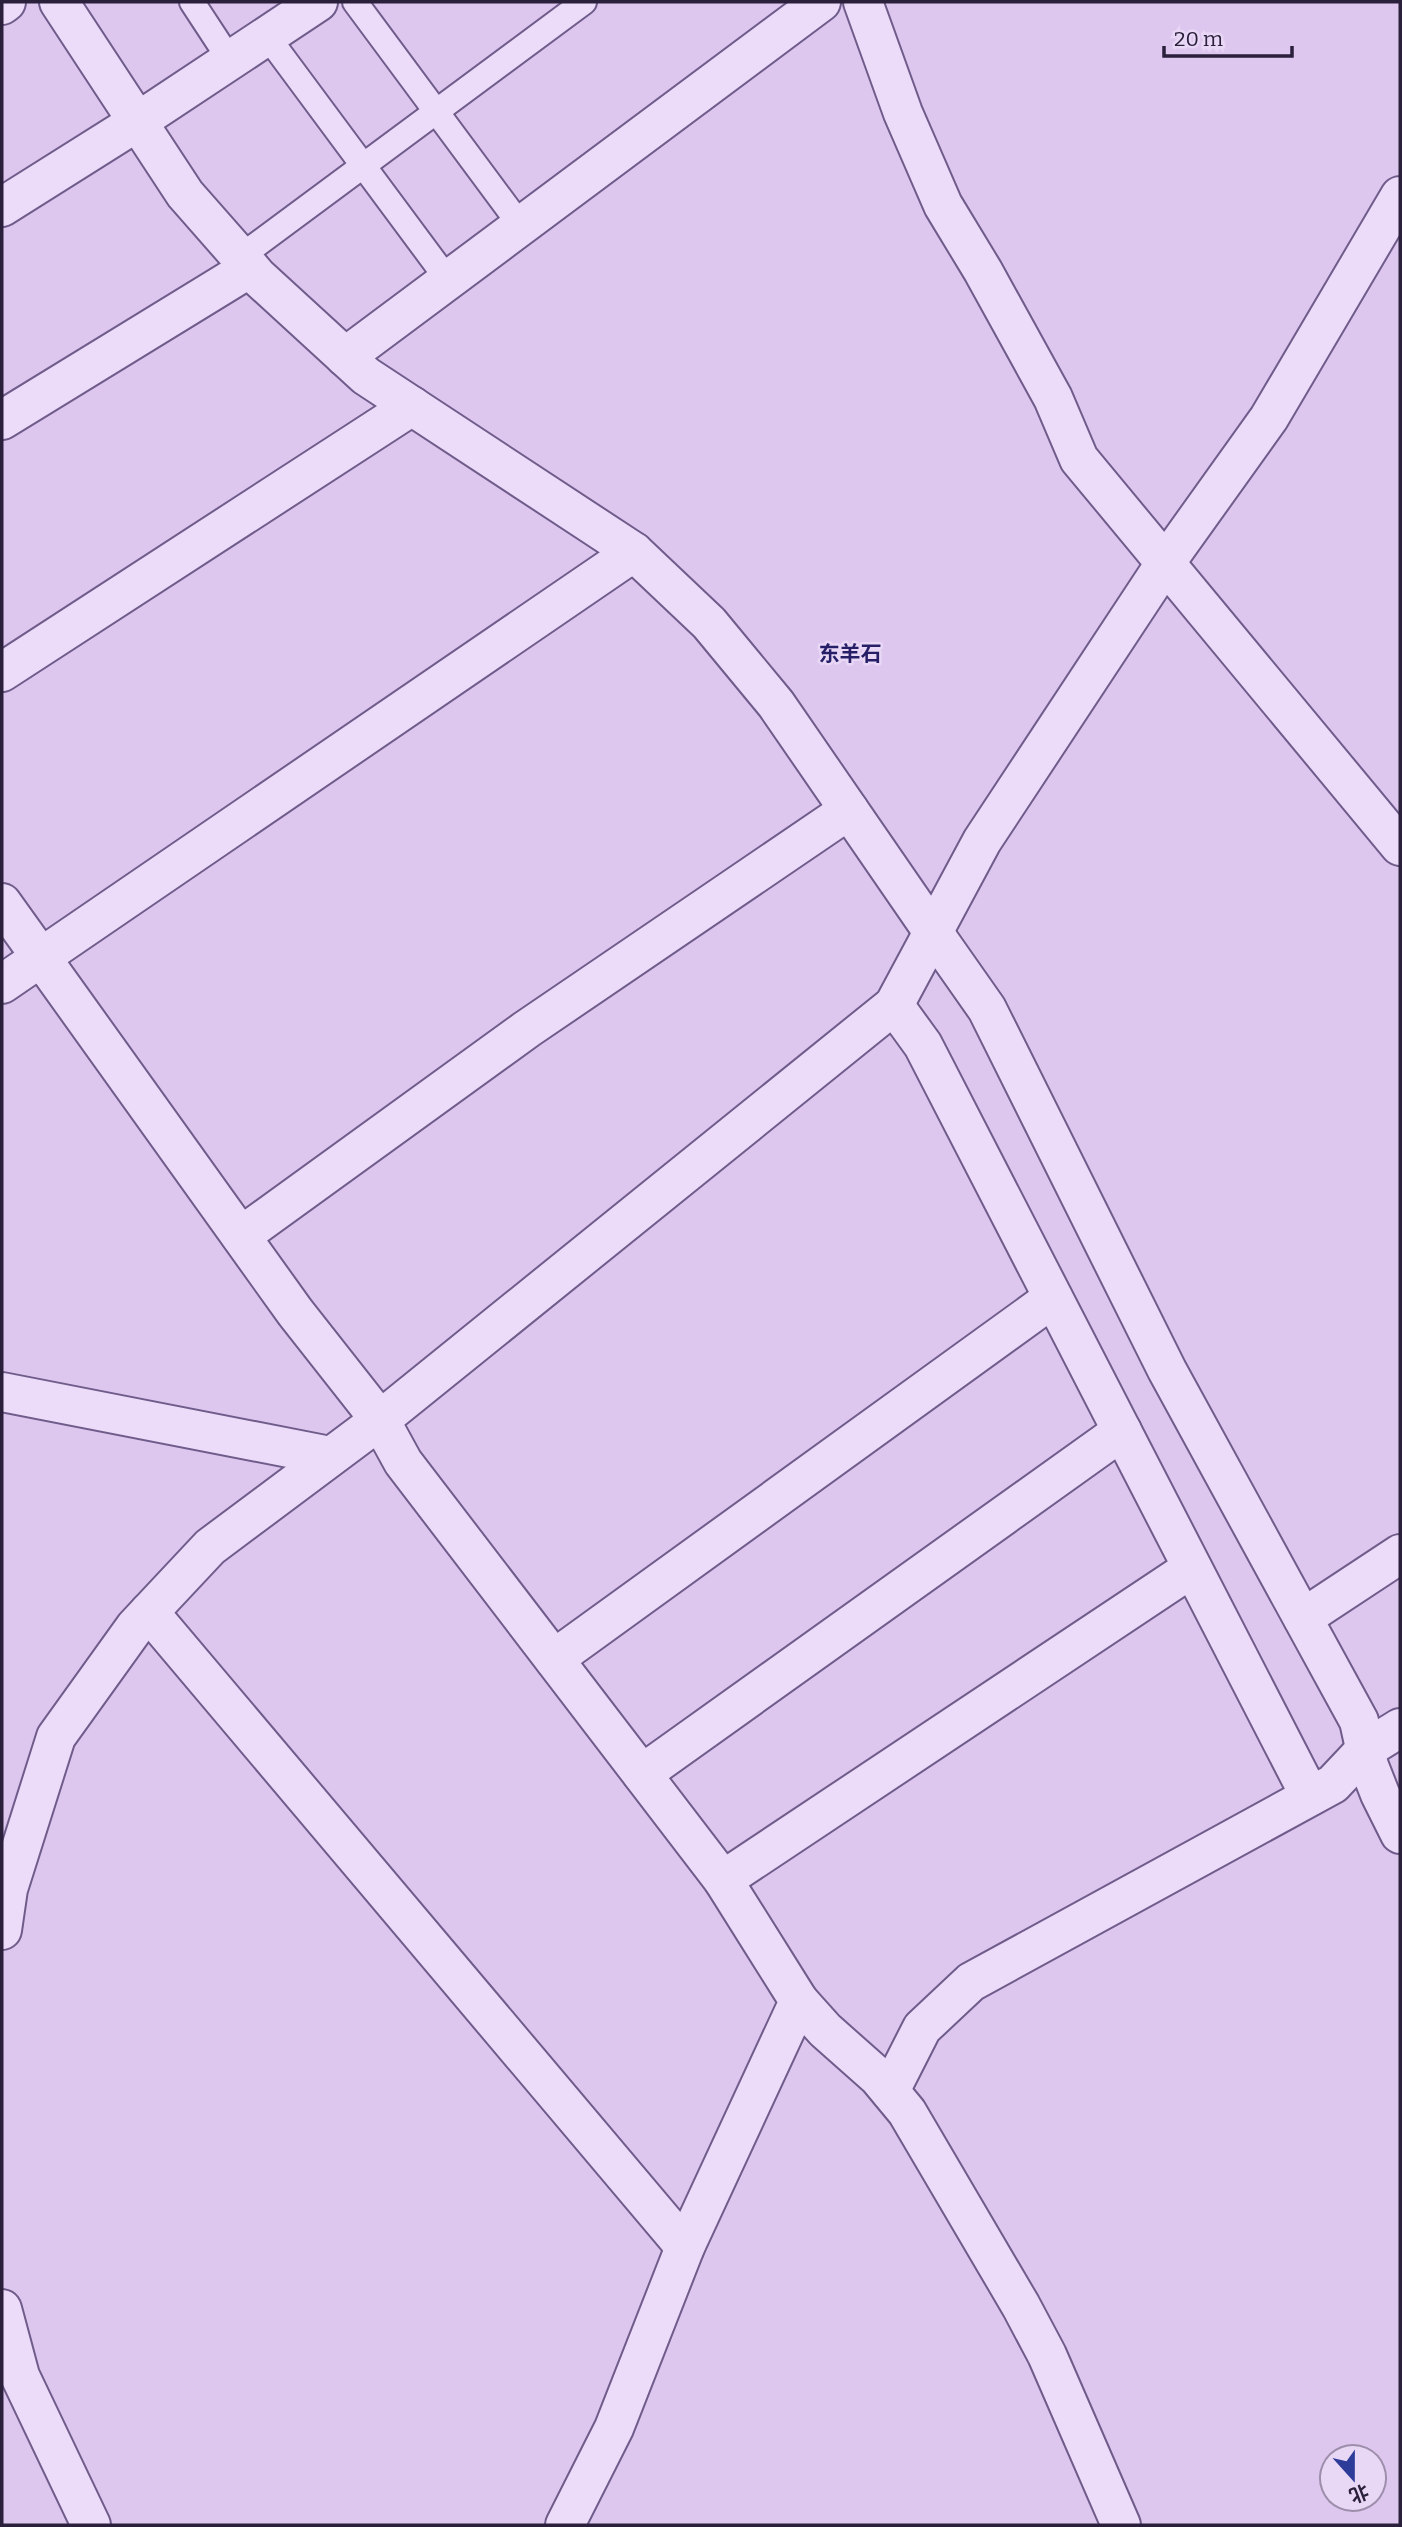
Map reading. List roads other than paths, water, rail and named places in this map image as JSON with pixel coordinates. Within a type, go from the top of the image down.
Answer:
[{"type":"street","points":[[59,2],[185,194],[245,263],[366,376],[634,552],[709,623],[776,704],[987,1009],[1167,1370],[1359,1721],[1369,1766],[1400,1834]]},
{"type":"street","points":[[2,207],[137,122],[318,2]]},
{"type":"street","points":[[345,357],[821,2]]},
{"type":"street","points":[[863,2],[903,113],[943,205],[983,271],[1052,398],[1079,459],[1400,846]]},
{"type":"street","points":[[2,1930],[8,1889],[56,1737],[135,1627],[210,1547],[380,1420],[894,1005],[982,841],[1166,562],[1269,418],[1400,195]]},
{"type":"street","points":[[2,420],[245,263]]},
{"type":"street","points":[[2,672],[412,406]]},
{"type":"street","points":[[2,984],[634,552]]},
{"type":"street","points":[[241,1236],[527,1029],[849,810]]},
{"type":"street","points":[[2,903],[295,1312],[380,1420],[403,1462],[723,1880],[799,2001],[825,2030],[878,2077],[907,2112],[1021,2306],[1052,2368],[1121,2525]]},
{"type":"street","points":[[894,1005],[923,1045],[1310,1796]]},
{"type":"street","points":[[554,1659],[1054,1298]]},
{"type":"street","points":[[2,1392],[330,1456]]},
{"type":"street","points":[[642,1774],[1122,1431]]},
{"type":"street","points":[[1303,1618],[1400,1554]]},
{"type":"street","points":[[723,1880],[1192,1568]]},
{"type":"street","points":[[149,1612],[685,2247]]},
{"type":"street","points":[[890,2091],[922,2028],[971,1982],[1333,1784],[1366,1749],[1400,1728]]},
{"type":"street","points":[[565,2525],[614,2428],[685,2247],[799,2001]]},
{"type":"street","points":[[2,2309],[20,2376],[91,2525]]},
{"type":"lane","points":[[192,2],[230,60]]},
{"type":"lane","points":[[355,2],[521,226]]},
{"type":"lane","points":[[245,263],[363,166],[584,2]]},
{"type":"lane","points":[[267,36],[448,280]]},
{"type":"district","name":"东羊石","points":[[850,654]]}]
